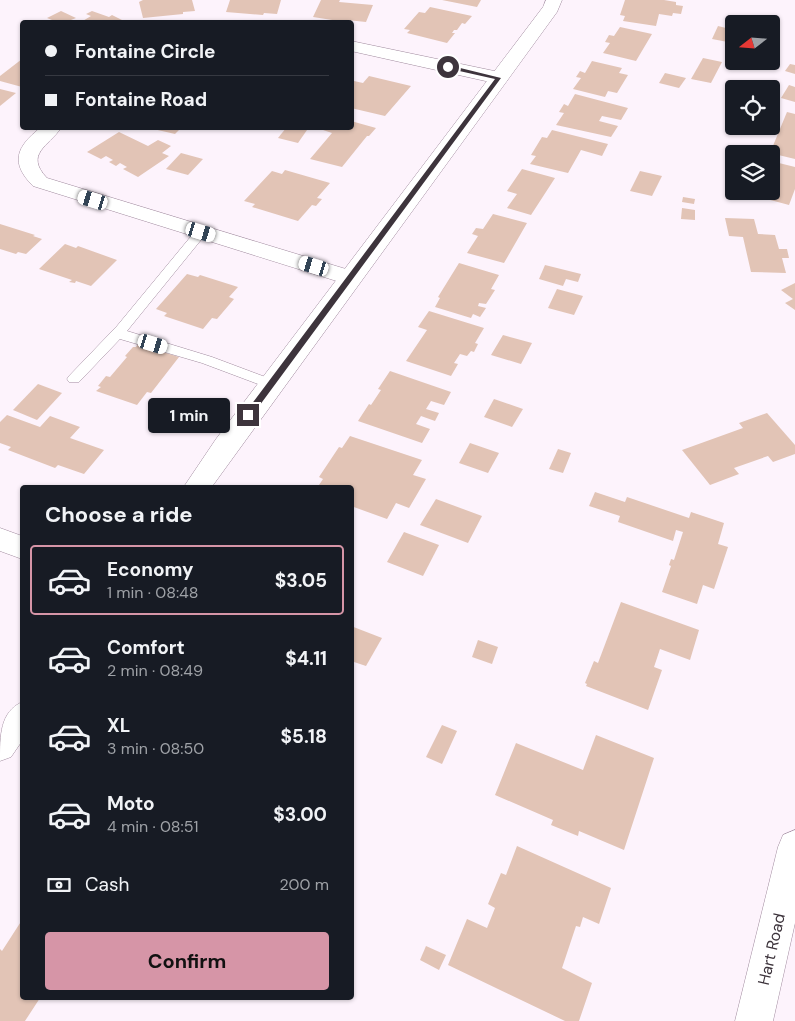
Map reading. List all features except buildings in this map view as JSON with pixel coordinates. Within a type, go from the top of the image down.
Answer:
[{"type":"street","points":[[198,485],[271,384],[551,8],[554,0]]},
{"type":"street","points":[[354,47],[499,78]]},
{"type":"street","points":[[49,130],[32,145],[28,158],[28,167],[31,174],[40,182],[351,278]]},
{"type":"street","points":[[0,539],[20,547]]},
{"type":"street","points":[[0,746],[20,719]]},
{"type":"street","name":"Hart Road","points":[[754,1021],[795,847]]},
{"type":"lane","points":[[74,379],[118,333],[201,232]]},
{"type":"lane","points":[[118,333],[207,360],[271,384]]},
{"type":"route","points":[[248,415],[499,78],[448,67]]}]
